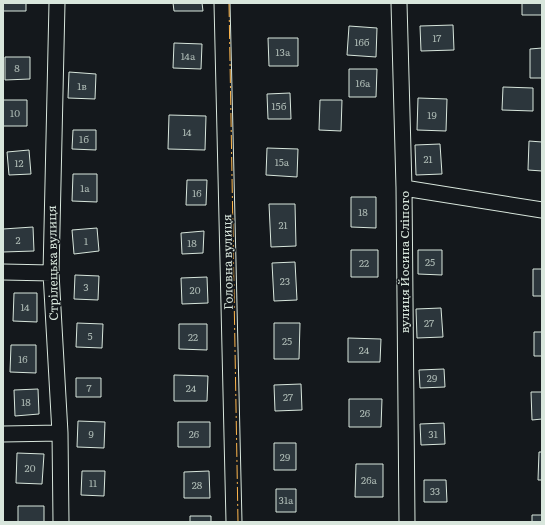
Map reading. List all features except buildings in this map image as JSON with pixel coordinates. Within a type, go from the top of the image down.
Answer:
[{"type":"street","name":"Стрілецька вулиця","points":[[57,3],[51,273],[60,433],[61,522]]},
{"type":"street","name":"Головна вулиця","points":[[222,3],[234,522]]},
{"type":"street","name":"вулиця Йосипа Сліпого","points":[[399,3],[404,188],[407,522]]},
{"type":"street","points":[[404,188],[542,210]]},
{"type":"street","points":[[3,272],[51,273]]},
{"type":"street","points":[[3,434],[60,433]]},
{"type":"power","points":[[229,3],[238,522]]}]
